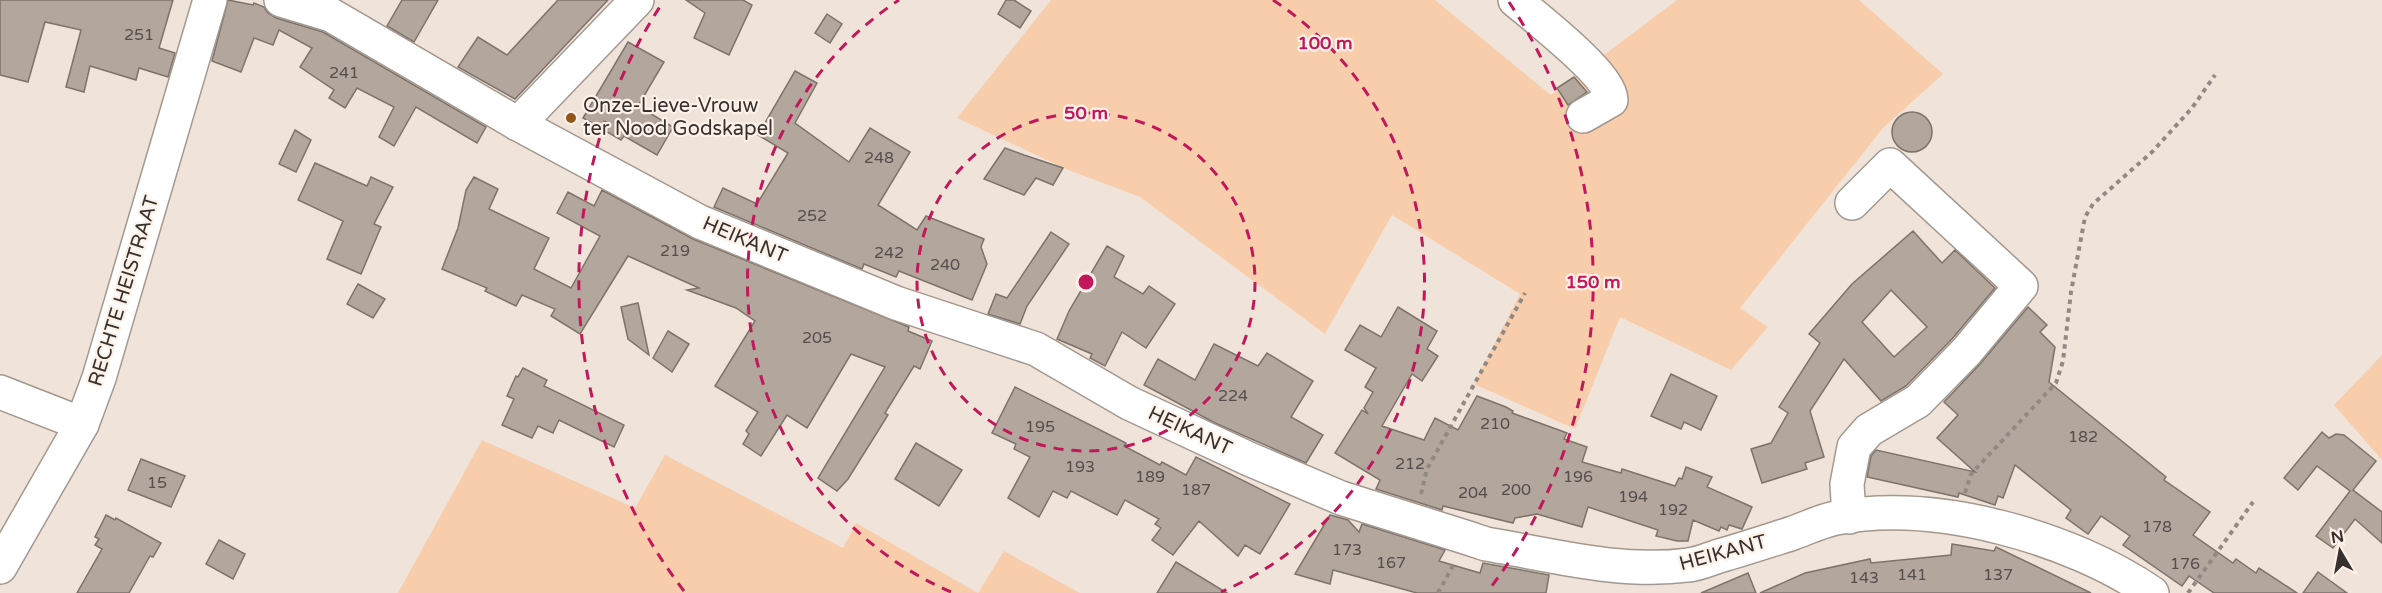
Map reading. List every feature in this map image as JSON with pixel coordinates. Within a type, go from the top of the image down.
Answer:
[{"type":"street","name":"RECHTE HEISTRAAT","points":[[0,567],[82,424],[99,378],[210,0]]},
{"type":"street","name":"HEIKANT","points":[[281,0],[331,15],[518,124],[700,222],[896,303],[1036,349],[1129,403],[1249,459],[1341,498],[1413,521],[1486,544],[1608,565],[1647,568],[1691,565],[1835,519],[1896,513],[1956,519],[2062,545],[2133,580],[2152,593]]},
{"type":"street","points":[[518,124],[637,0]]},
{"type":"street","points":[[1515,0],[1589,64],[1611,93],[1611,100],[1583,116]]},
{"type":"street","points":[[1849,517],[1847,484],[1854,447],[1869,430],[1918,401],[1966,352],[2020,286],[1890,165],[1852,203]]},
{"type":"street","points":[[0,392],[82,424]]},
{"type":"path","points":[[1956,519],[1971,474],[2056,383],[2063,361],[2071,292],[2085,217],[2092,204],[2152,152],[2192,108],[2215,75]]},
{"type":"path","points":[[1413,521],[1427,469],[1525,293]]},
{"type":"path","points":[[2188,593],[2253,502]]},
{"type":"path","points":[[1438,593],[1468,538]]},
{"type":"shaded area","points":[[1051,0],[1435,0],[1551,95],[1677,0],[1859,0],[1943,74],[1883,128],[1740,308],[1768,327],[1731,370],[1620,317],[1575,429],[1474,384],[1520,294],[1392,215],[1325,334],[1140,197],[1066,169],[957,118]]},
{"type":"shaded area","points":[[2382,355],[2382,460],[2334,405]]},
{"type":"shaded area","points":[[482,440],[635,508],[665,455],[843,548],[856,523],[978,593],[398,593]]},
{"type":"shaded area","points":[[1004,551],[1080,593],[978,593]]},
{"type":"building","points":[[0,0],[173,0],[159,48],[175,53],[168,77],[139,68],[136,80],[90,66],[84,92],[66,87],[81,30],[45,22],[28,82],[0,75]]},
{"type":"building","points":[[228,0],[253,5],[254,3],[264,7],[276,18],[323,32],[486,127],[477,143],[416,107],[394,146],[379,137],[394,107],[357,88],[345,108],[329,98],[334,90],[300,67],[312,48],[279,30],[273,45],[254,38],[241,72],[212,61]]},
{"type":"building","points":[[402,0],[438,0],[414,42],[387,26]]},
{"type":"building","points":[[558,0],[608,0],[515,99],[458,67],[478,37],[507,55]]},
{"type":"building","points":[[686,0],[743,0],[752,5],[729,55],[694,38],[705,13]]},
{"type":"building","points":[[1006,0],[1014,0],[1031,11],[1020,28],[998,14]]},
{"type":"building","points":[[827,14],[842,24],[830,43],[815,33]]},
{"type":"building","points":[[628,42],[664,62],[638,106],[673,127],[657,155],[624,136],[621,140],[583,118]]},
{"type":"building","points":[[795,71],[817,83],[795,123],[849,162],[870,128],[910,152],[878,205],[917,230],[926,216],[984,239],[981,247],[987,264],[972,300],[899,271],[896,277],[864,264],[862,269],[714,207],[723,188],[757,204],[788,153],[758,135]]},
{"type":"building","points":[[1574,77],[1587,92],[1568,105],[1557,88]]},
{"type":"building","points":[[1912,112],[1926,118],[1932,132],[1926,146],[1912,152],[1898,146],[1892,132],[1898,118]]},
{"type":"building","points":[[295,130],[311,140],[296,172],[279,164]]},
{"type":"building","points":[[1005,148],[1063,168],[1053,185],[1036,178],[1024,195],[984,179]]},
{"type":"building","points":[[315,163],[367,186],[371,177],[393,187],[374,224],[381,227],[361,274],[327,259],[343,221],[298,200]]},
{"type":"building","points":[[474,177],[498,189],[489,209],[549,238],[534,269],[571,288],[600,236],[557,213],[568,192],[594,206],[602,190],[693,239],[909,327],[908,331],[932,341],[920,369],[914,366],[885,413],[888,415],[848,479],[837,491],[818,478],[885,367],[851,354],[807,428],[787,415],[761,456],[743,444],[749,434],[746,431],[758,412],[715,386],[755,321],[736,308],[687,290],[699,288],[628,256],[580,334],[551,316],[555,309],[522,295],[516,306],[485,291],[487,288],[442,269],[458,228],[466,190]]},
{"type":"building","points":[[1913,231],[1942,263],[1955,250],[1995,288],[1952,339],[1906,386],[1881,401],[1844,359],[1810,411],[1824,457],[1805,463],[1807,469],[1762,483],[1751,449],[1771,443],[1788,413],[1779,407],[1820,343],[1809,334],[1852,284]],"holes":[[[1891,290],[1927,327],[1894,357],[1862,322]]]},
{"type":"building","points":[[1051,232],[1069,244],[1027,306],[1020,324],[988,314],[996,294],[1007,298]]},
{"type":"building","points":[[1107,246],[1124,256],[1114,277],[1143,294],[1149,286],[1175,304],[1146,348],[1122,332],[1105,366],[1090,358],[1092,354],[1057,339],[1069,311]]},
{"type":"building","points":[[358,284],[385,299],[373,318],[347,304]]},
{"type":"building","points":[[638,303],[649,355],[628,339],[621,307]]},
{"type":"building","points":[[1398,307],[1437,331],[1427,349],[1438,356],[1422,381],[1412,374],[1382,426],[1424,440],[1435,418],[1458,430],[1477,396],[1506,407],[1513,411],[1512,413],[1567,433],[1564,439],[1587,447],[1582,462],[1621,473],[1622,469],[1675,486],[1679,478],[1682,479],[1686,467],[1712,477],[1707,487],[1752,507],[1742,529],[1729,525],[1727,530],[1721,527],[1719,531],[1693,520],[1688,541],[1677,541],[1656,536],[1658,530],[1588,507],[1582,527],[1537,514],[1515,518],[1513,523],[1443,506],[1442,510],[1376,489],[1380,480],[1335,453],[1362,410],[1368,414],[1364,408],[1373,392],[1365,387],[1376,368],[1345,350],[1360,325],[1381,337]]},
{"type":"building","points":[[2028,307],[2047,325],[2040,332],[2055,347],[2049,382],[2166,477],[2164,480],[2210,512],[2193,535],[2233,563],[2236,559],[2256,573],[2259,568],[2297,593],[2214,593],[2189,576],[2182,586],[2123,545],[2130,536],[2101,516],[2088,534],[2066,518],[2071,510],[2015,465],[2003,498],[1998,496],[1995,505],[1959,493],[1958,497],[1867,477],[1871,456],[1876,450],[1975,472],[1937,438],[1958,415],[1944,402]]},
{"type":"building","points":[[668,331],[689,344],[672,372],[653,358]]},
{"type":"building","points":[[1214,344],[1258,366],[1267,353],[1313,381],[1291,417],[1323,435],[1306,463],[1215,423],[1144,385],[1158,359],[1195,380]]},
{"type":"building","points":[[523,368],[547,380],[544,386],[624,425],[614,447],[559,420],[553,433],[538,426],[532,438],[502,425],[514,399],[507,396],[516,376],[518,377]]},
{"type":"building","points":[[1671,374],[1717,396],[1701,430],[1684,422],[1681,429],[1651,416]]},
{"type":"building","points":[[1015,387],[1126,443],[1124,446],[1160,465],[1162,462],[1186,475],[1196,457],[1290,504],[1260,554],[1245,545],[1238,556],[1199,521],[1173,555],[1152,540],[1161,528],[1155,524],[1159,519],[1125,500],[1117,515],[1071,491],[1067,498],[1053,491],[1039,517],[1008,498],[1030,457],[1014,449],[1016,444],[992,433]]},
{"type":"building","points":[[2322,432],[2329,438],[2336,434],[2344,435],[2376,461],[2353,490],[2382,512],[2382,543],[2355,519],[2333,548],[2316,536],[2350,491],[2317,466],[2298,490],[2284,478]]},
{"type":"building","points":[[916,443],[962,470],[939,506],[895,479]]},
{"type":"building","points":[[141,459],[185,476],[171,507],[128,490]]},
{"type":"building","points":[[106,515],[115,520],[116,518],[161,543],[153,557],[150,556],[129,593],[77,593],[102,549],[95,545],[99,539],[95,537]]},
{"type":"building","points":[[1330,515],[1348,520],[1359,532],[1362,524],[1445,550],[1439,561],[1480,573],[1483,563],[1549,575],[1546,593],[1417,593],[1333,570],[1330,584],[1295,574]]},
{"type":"building","points":[[219,540],[245,554],[233,579],[206,564]]},
{"type":"building","points":[[1952,544],[1994,551],[1996,547],[2091,593],[1760,593],[1805,573],[1870,559],[1871,563],[1951,555]]},
{"type":"building","points":[[1176,562],[1227,593],[1157,593]]},
{"type":"building","points":[[2318,572],[2347,593],[2303,593]]},
{"type":"building","points":[[1748,573],[1756,593],[1701,593]]},
{"type":"place","name":"Onze-Lieve-Vrouw ter Nood Godskapel","points":[[571,118]]}]
